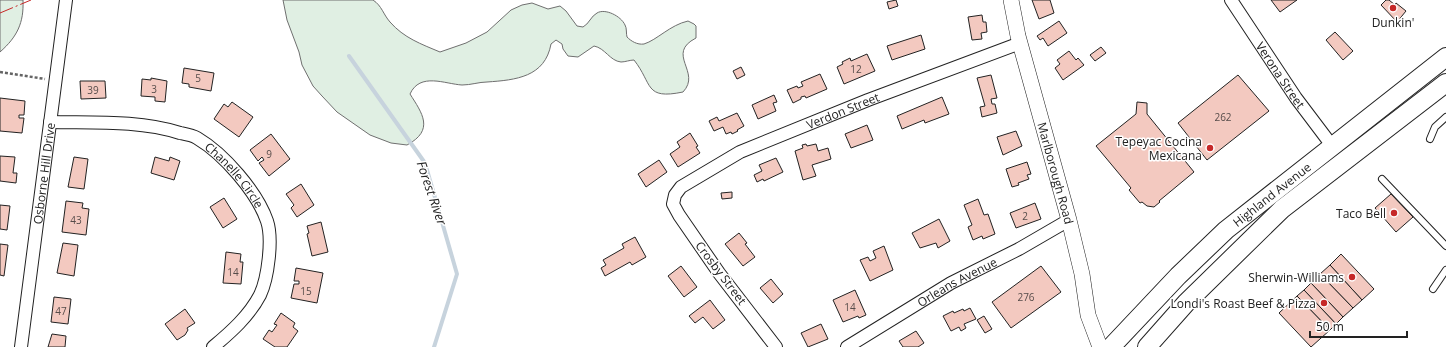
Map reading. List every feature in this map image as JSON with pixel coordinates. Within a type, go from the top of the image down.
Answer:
[{"type":"main road","name":"Highland Avenue","points":[[1111,347],[1178,276],[1226,230],[1446,57]]},
{"type":"main road","name":"Highland Avenue","points":[[1154,343],[1186,303],[1282,209],[1446,83]]},
{"type":"street","name":"Osborne Hill Drive","points":[[21,347],[66,0]]},
{"type":"street","name":"Marlborough Road","points":[[1012,0],[1020,43],[1069,220],[1082,274],[1088,315],[1100,347]]},
{"type":"street","name":"Verona Street","points":[[1231,0],[1296,98],[1333,147]]},
{"type":"street","name":"Verdon Street","points":[[675,195],[681,187],[740,152],[868,100],[1020,43]]},
{"type":"street","name":"Chanelle Circle","points":[[50,122],[121,123],[163,127],[197,138],[222,158],[249,188],[267,221],[270,259],[260,295],[235,328],[213,347]]},
{"type":"street","name":"Crosby Street","points":[[675,195],[674,204],[679,215],[719,273],[776,347]]},
{"type":"street","name":"Orleans Avenue","points":[[847,347],[952,283],[1019,249],[1069,220]]},
{"type":"lane","points":[[1430,139],[1435,127],[1446,117]]},
{"type":"lane","points":[[1382,179],[1446,246]]},
{"type":"lane","points":[[1433,289],[1446,270]]},
{"type":"path","points":[[0,72],[56,80]]},
{"type":"green space","points":[[0,0],[23,0],[23,8],[21,23],[15,35],[0,52]]},
{"type":"green space","points":[[283,0],[373,0],[395,28],[413,40],[440,52],[466,43],[487,32],[511,10],[522,5],[532,3],[548,9],[560,6],[566,11],[577,26],[583,27],[597,13],[608,12],[623,22],[626,28],[627,37],[639,44],[649,42],[675,26],[688,21],[696,26],[696,38],[687,44],[684,50],[683,57],[689,77],[688,85],[683,92],[662,94],[655,92],[634,60],[623,62],[617,61],[598,47],[594,46],[578,57],[568,56],[563,49],[562,44],[556,40],[551,44],[548,55],[543,64],[528,75],[508,80],[465,85],[433,81],[420,83],[414,87],[410,94],[422,115],[424,121],[423,127],[421,133],[416,139],[407,145],[391,143],[370,135],[337,112],[313,86],[302,65],[299,52],[287,20]]},
{"type":"building","points":[[896,0],[898,6],[889,9],[887,2]]},
{"type":"building","points":[[1032,0],[1050,0],[1054,13],[1039,19]]},
{"type":"building","points":[[1271,0],[1297,0],[1280,12]]},
{"type":"building","name":"Dunkin'","points":[[1386,0],[1389,0],[1395,5],[1396,3],[1406,11],[1397,22],[1381,5]]},
{"type":"building","points":[[982,15],[983,22],[986,22],[987,32],[981,33],[982,39],[972,40],[968,17]]},
{"type":"building","points":[[1059,21],[1067,33],[1048,46],[1043,38],[1040,40],[1037,36]]},
{"type":"building","points":[[1335,32],[1353,51],[1343,60],[1326,40]]},
{"type":"building","points":[[921,35],[925,49],[892,60],[887,46]]},
{"type":"building","points":[[1101,47],[1106,53],[1095,61],[1090,55]]},
{"type":"building","points":[[1069,51],[1076,60],[1078,58],[1084,65],[1063,80],[1055,68],[1060,64],[1057,60]]},
{"type":"building","points":[[867,54],[875,71],[844,84],[837,67],[843,64],[842,62],[850,58],[851,61]]},
{"type":"building","points":[[741,67],[745,75],[737,79],[733,71]]},
{"type":"building","points":[[184,68],[214,73],[211,91],[189,87],[189,84],[182,83]]},
{"type":"building","points":[[820,74],[827,89],[806,98],[805,96],[801,97],[801,99],[793,103],[787,90],[797,86],[798,88],[803,86],[801,82]]},
{"type":"building","points":[[991,75],[997,98],[991,99],[992,104],[995,104],[997,113],[982,117],[980,107],[985,106],[977,78]]},
{"type":"building","points":[[1238,75],[1269,111],[1207,160],[1178,123]]},
{"type":"building","points":[[151,78],[167,81],[165,102],[155,101],[155,97],[141,96],[142,79],[151,80]]},
{"type":"building","points":[[80,81],[105,81],[106,98],[81,99]]},
{"type":"building","points":[[774,95],[777,102],[773,103],[776,111],[758,119],[752,105]]},
{"type":"building","points":[[942,97],[949,114],[925,123],[924,120],[902,129],[897,116]]},
{"type":"building","points":[[0,98],[25,101],[24,115],[19,115],[19,118],[24,118],[22,133],[0,131]]},
{"type":"building","points":[[232,102],[253,117],[239,137],[214,119],[224,104],[228,107]]},
{"type":"building","points":[[1137,102],[1147,103],[1147,114],[1194,172],[1159,201],[1160,202],[1154,207],[1147,206],[1142,202],[1140,203],[1129,190],[1131,188],[1096,146],[1136,114]]},
{"type":"building","points":[[737,113],[744,126],[737,130],[738,131],[732,134],[731,132],[726,134],[723,127],[714,131],[709,121],[717,117],[719,121]]},
{"type":"building","points":[[867,125],[873,140],[851,148],[845,134]]},
{"type":"building","points":[[1016,131],[1022,146],[1003,155],[997,137]]},
{"type":"building","points":[[690,133],[698,146],[696,147],[700,153],[678,167],[670,154],[680,147],[677,142]]},
{"type":"building","points":[[271,134],[290,159],[269,176],[259,163],[264,160],[262,157],[258,161],[250,150]]},
{"type":"building","points":[[806,144],[807,146],[816,144],[818,151],[828,148],[831,159],[812,165],[816,176],[803,180],[795,151],[803,148],[802,145]]},
{"type":"building","points":[[0,156],[15,157],[13,173],[17,173],[16,183],[0,181]]},
{"type":"building","points":[[74,157],[88,159],[84,189],[68,187]]},
{"type":"building","points":[[155,157],[169,161],[170,157],[180,161],[174,180],[151,173]]},
{"type":"building","points":[[776,158],[783,172],[764,181],[763,179],[757,182],[754,175],[762,171],[759,165]]},
{"type":"building","points":[[659,160],[667,172],[646,187],[638,174]]},
{"type":"building","points":[[1027,162],[1031,174],[1027,175],[1029,179],[1012,187],[1006,169]]},
{"type":"building","points":[[301,184],[314,205],[297,217],[291,208],[294,205],[286,194]]},
{"type":"building","points":[[732,192],[732,198],[722,199],[721,193]]},
{"type":"building","name":"Taco Bell","points":[[1391,194],[1413,217],[1396,232],[1375,208]]},
{"type":"building","points":[[224,198],[237,219],[223,228],[210,207]]},
{"type":"building","points":[[978,199],[984,215],[988,214],[995,234],[983,239],[982,236],[973,240],[968,227],[972,225],[964,205]]},
{"type":"building","points":[[66,201],[83,203],[82,208],[89,209],[86,235],[62,232]]},
{"type":"building","points":[[1035,203],[1041,219],[1016,228],[1010,213]]},
{"type":"building","points":[[0,205],[10,206],[7,230],[0,229]]},
{"type":"building","points":[[939,219],[950,241],[938,248],[936,243],[920,248],[912,233]]},
{"type":"building","points":[[321,222],[328,252],[312,256],[307,234],[309,233],[307,226]]},
{"type":"building","points":[[739,233],[755,257],[743,266],[725,244]]},
{"type":"building","points":[[635,237],[646,257],[632,265],[630,262],[605,276],[601,268],[606,265],[603,260],[624,248],[622,244]]},
{"type":"building","points":[[63,243],[78,245],[74,276],[57,273]]},
{"type":"building","points":[[0,244],[8,245],[4,276],[0,275]]},
{"type":"building","points":[[884,246],[893,270],[870,281],[860,260],[868,257],[870,261],[876,258],[873,251]]},
{"type":"building","points":[[226,252],[241,254],[240,262],[243,262],[241,284],[223,283]]},
{"type":"building","name":"Sherwin-Williams","points":[[1341,254],[1374,289],[1362,300],[1330,265]]},
{"type":"building","points":[[1330,265],[1362,300],[1353,308],[1320,274]]},
{"type":"building","points":[[681,266],[697,287],[684,297],[668,276]]},
{"type":"building","points":[[1041,266],[1061,292],[1011,328],[992,302]]},
{"type":"building","points":[[296,268],[323,273],[317,303],[291,298],[294,284],[299,284],[299,281],[294,281]]},
{"type":"building","points":[[1320,274],[1353,308],[1343,317],[1311,283]]},
{"type":"building","points":[[771,279],[783,294],[773,303],[760,288]]},
{"type":"building","name":"Londi's Roast Beef & Pizza","points":[[1311,283],[1343,317],[1336,324],[1304,290]]},
{"type":"building","points":[[855,290],[866,315],[859,318],[858,316],[843,322],[833,300]]},
{"type":"building","points":[[1304,290],[1336,324],[1330,330],[1297,296]]},
{"type":"building","points":[[1297,296],[1330,330],[1311,347],[1279,313]]},
{"type":"building","points":[[54,297],[71,299],[68,324],[51,322]]},
{"type":"building","points":[[710,300],[725,320],[713,329],[703,317],[695,323],[689,316]]},
{"type":"building","points":[[970,308],[976,319],[964,324],[966,328],[961,331],[959,327],[951,331],[943,316],[953,311],[954,313]]},
{"type":"building","points":[[185,309],[195,323],[187,328],[188,330],[185,335],[177,340],[165,324]]},
{"type":"building","points":[[281,313],[295,323],[293,327],[298,331],[287,347],[275,347],[263,339],[269,330],[272,332],[277,325],[274,324]]},
{"type":"building","points":[[984,316],[992,329],[985,333],[977,320]]},
{"type":"building","points":[[821,324],[828,339],[808,347],[801,333]]},
{"type":"building","points":[[916,331],[924,343],[918,347],[903,347],[899,341]]},
{"type":"building","points":[[52,334],[66,336],[65,347],[48,347]]},
{"type":"waterway","name":"Forest River","points":[[349,56],[425,163],[457,274],[434,347]]},
{"type":"power","points":[[0,13],[31,0]]},
{"type":"place","name":"Dunkin'","points":[[1393,8]]},
{"type":"place","name":"Tepeyac Cocina Mexicana","points":[[1210,148]]},
{"type":"place","name":"Taco Bell","points":[[1394,213]]},
{"type":"place","name":"Sherwin-Williams","points":[[1352,277]]},
{"type":"place","name":"Londi's Roast Beef & Pizza","points":[[1324,303]]}]
